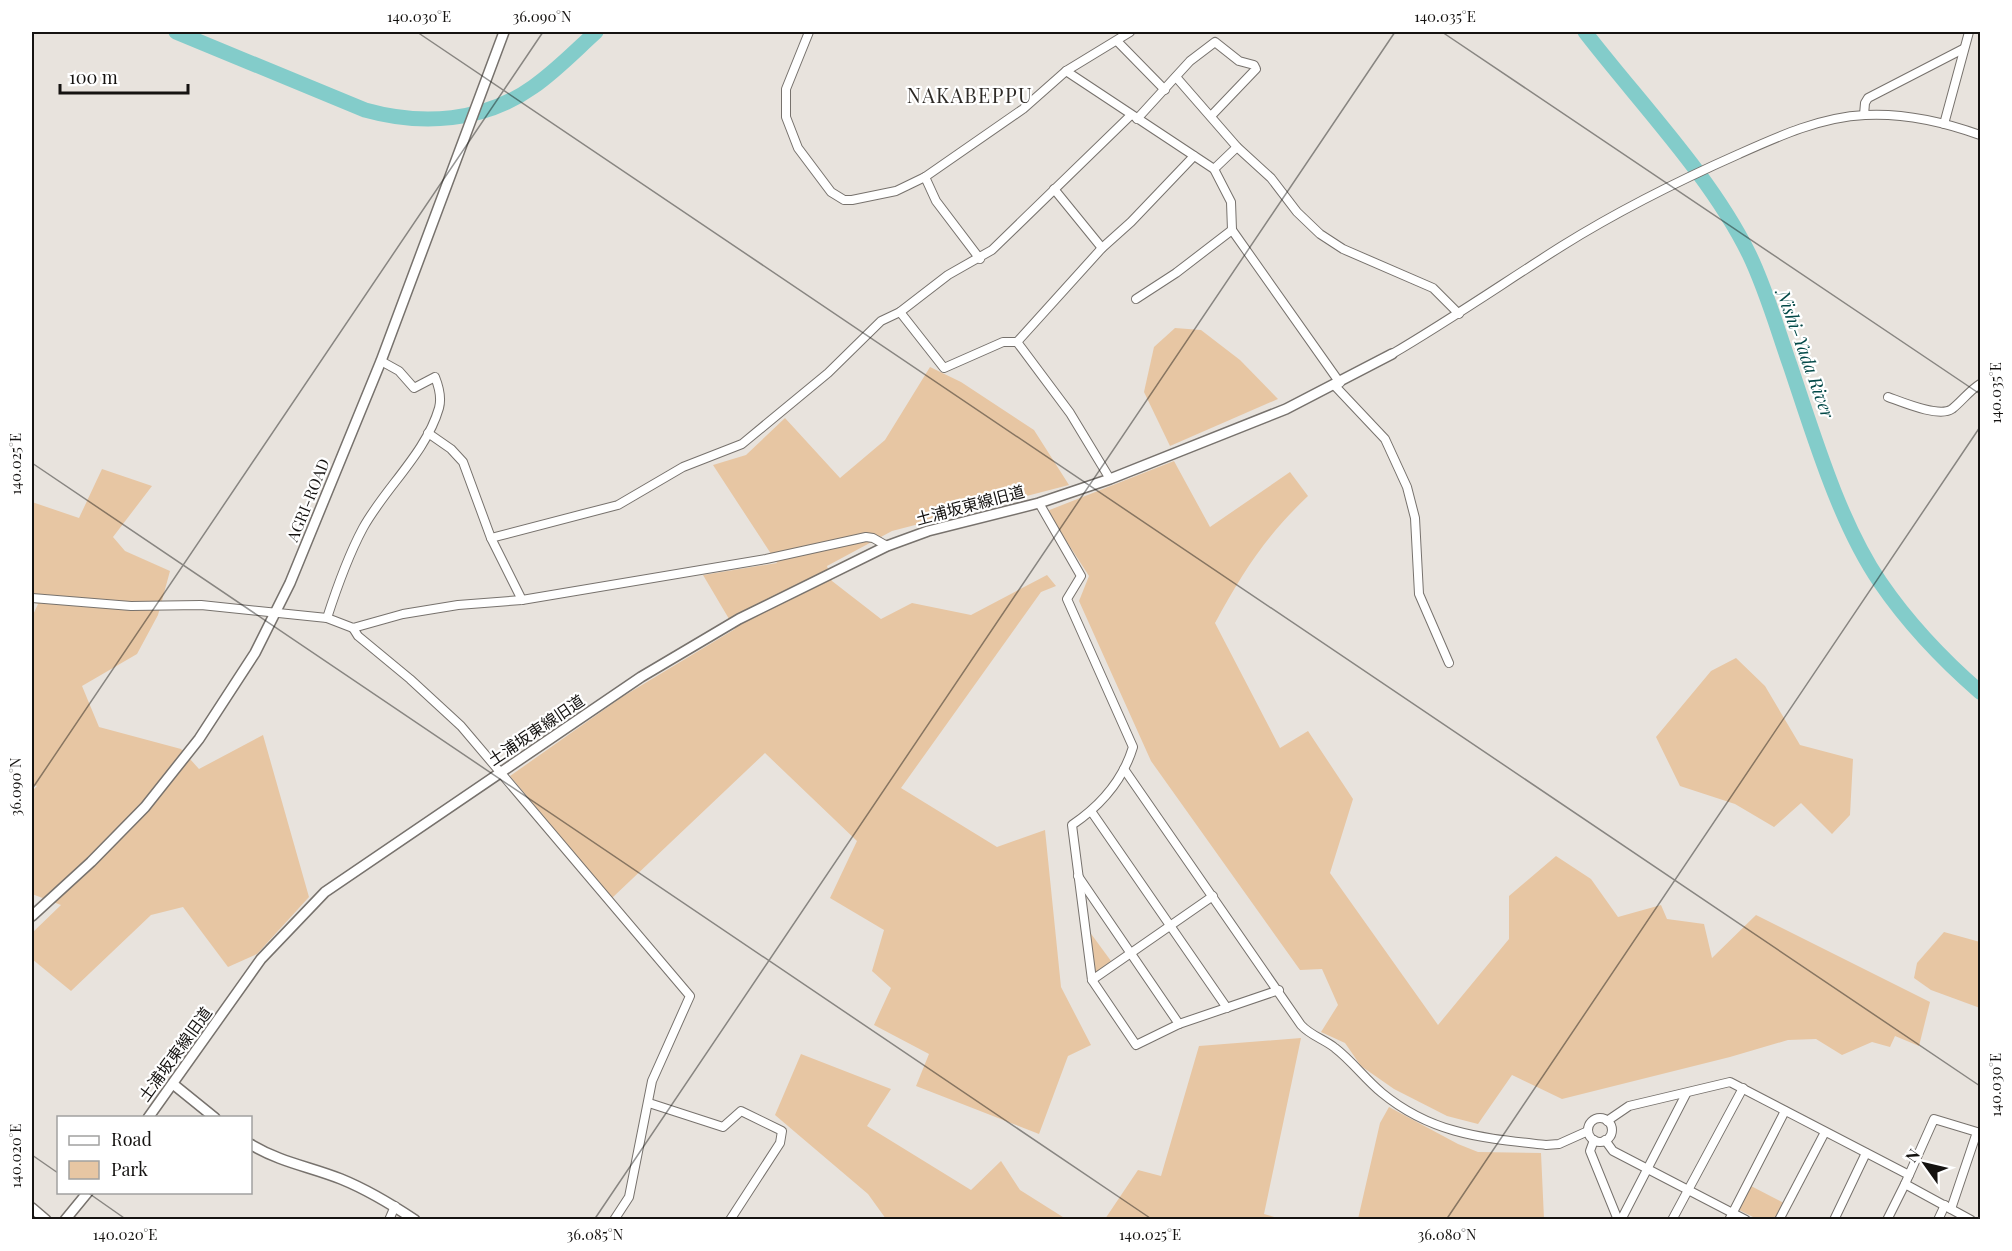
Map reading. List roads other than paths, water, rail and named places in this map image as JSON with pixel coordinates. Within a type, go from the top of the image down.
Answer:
[{"type":"street","name":"AGRI-ROAD","points":[[32,916],[114,840],[165,783],[239,680],[275,613],[381,361],[476,101],[504,32]]},
{"type":"street","points":[[809,32],[786,89],[786,117],[798,148],[831,192],[844,200],[871,198],[897,191],[925,177],[1023,109],[1066,71],[1130,32]]},
{"type":"street","points":[[1944,124],[1969,32]]},
{"type":"street","points":[[1117,41],[1165,90]]},
{"type":"street","points":[[491,538],[618,505],[683,467],[742,444],[828,373],[881,321],[900,312],[931,286],[980,259],[1002,241],[1054,189],[1165,90],[1190,61],[1215,42],[1239,61],[1254,65],[1256,69],[1249,80],[1212,115]]},
{"type":"street","points":[[1864,115],[1864,103],[1868,98],[1963,49]]},
{"type":"street","points":[[1066,71],[1214,169],[1231,202],[1232,230],[1338,384],[1385,439],[1407,487],[1415,518],[1419,594],[1449,663]]},
{"type":"street","points":[[1176,77],[1212,115],[1237,147],[1271,178],[1297,212],[1320,234],[1343,249],[1433,288],[1459,315]]},
{"type":"street","points":[[1392,354],[1459,315],[1563,246],[1685,178],[1813,124],[1864,115],[1890,115],[1944,124],[1980,135]]},
{"type":"street","points":[[1214,169],[1237,147]]},
{"type":"street","points":[[900,312],[944,368],[1003,342],[1017,342],[1102,248],[1131,222],[1194,156]]},
{"type":"street","points":[[925,177],[936,201],[980,259]]},
{"type":"street","points":[[1054,189],[1102,248]]},
{"type":"street","points":[[1137,299],[1176,273],[1232,230]]},
{"type":"street","points":[[1017,342],[1071,413],[1110,479]]},
{"type":"street","name":"土浦坂東線旧道","points":[[149,1116],[261,959],[325,892],[641,677],[729,625],[886,546],[945,526],[1039,503],[1110,479],[1257,421],[1338,384],[1392,354]]},
{"type":"street","points":[[327,618],[337,586],[363,528],[428,433],[439,407],[440,392],[435,376],[414,388],[399,371],[381,361]]},
{"type":"street","points":[[1888,397],[1926,410],[1944,412],[1951,410],[1970,390],[1980,384]]},
{"type":"street","points":[[428,433],[451,449],[463,462],[491,538],[522,600]]},
{"type":"street","points":[[1039,503],[1081,576],[1067,599],[1133,747],[1124,769],[1102,802],[1072,825],[1092,980],[1136,1045],[1179,1024],[1279,990]]},
{"type":"street","points":[[32,598],[131,606],[201,605],[327,618],[353,628],[403,614],[458,605],[522,600],[766,559],[866,537],[873,538],[886,546]]},
{"type":"street","points":[[353,628],[358,636],[410,678],[461,726],[690,996],[652,1081],[629,1197],[614,1219]]},
{"type":"street","points":[[1124,769],[1306,1031],[1334,1047],[1382,1093],[1442,1128],[1460,1134],[1546,1145],[1559,1144],[1588,1131],[1592,1120],[1600,1118],[1607,1121],[1611,1131],[1605,1140]]},
{"type":"street","points":[[1091,811],[1227,1008]]},
{"type":"street","points":[[1077,875],[1179,1024]]},
{"type":"street","points":[[1092,980],[1213,896]]},
{"type":"street","points":[[1607,1121],[1629,1106],[1730,1082],[1910,1175]]},
{"type":"street","points":[[173,1084],[213,1116]]},
{"type":"street","points":[[1672,1220],[1743,1088]]},
{"type":"street","points":[[1619,1220],[1686,1094]]},
{"type":"street","points":[[649,1103],[723,1128],[741,1111],[783,1131],[780,1143],[730,1220]]},
{"type":"street","points":[[1730,1216],[1785,1111]]},
{"type":"street","points":[[1887,1220],[1910,1175],[1934,1119],[1977,1132],[1948,1207],[1938,1220]]},
{"type":"street","points":[[1588,1131],[1594,1140]]},
{"type":"street","points":[[1779,1220],[1825,1132]]},
{"type":"street","points":[[1594,1140],[1605,1140]]},
{"type":"street","points":[[1594,1140],[1590,1151],[1619,1220]]},
{"type":"street","points":[[1605,1140],[1613,1151],[1688,1190],[1730,1216],[1746,1220]]},
{"type":"street","points":[[252,1145],[275,1159],[341,1179],[395,1206],[415,1220]]},
{"type":"street","points":[[1834,1220],[1866,1153]]},
{"type":"street","points":[[1905,1184],[1971,1220]]},
{"type":"street","points":[[65,1220],[86,1194]]},
{"type":"street","points":[[389,1220],[395,1206]]},
{"type":"street","points":[[32,1208],[46,1220]]},
{"type":"waterway","name":"Nishi-Yada River","points":[[176,32],[365,110],[408,118],[430,119],[473,114],[514,99],[550,74],[596,32]]},
{"type":"waterway","name":"Nishi-Yada River","points":[[1585,32],[1673,140],[1715,196],[1749,254],[1766,295],[1828,476],[1865,558],[1880,582],[1914,626],[1939,654],[1980,692]]},
{"type":"district","name":"NAKABEPPU","points":[[970,96]]}]
